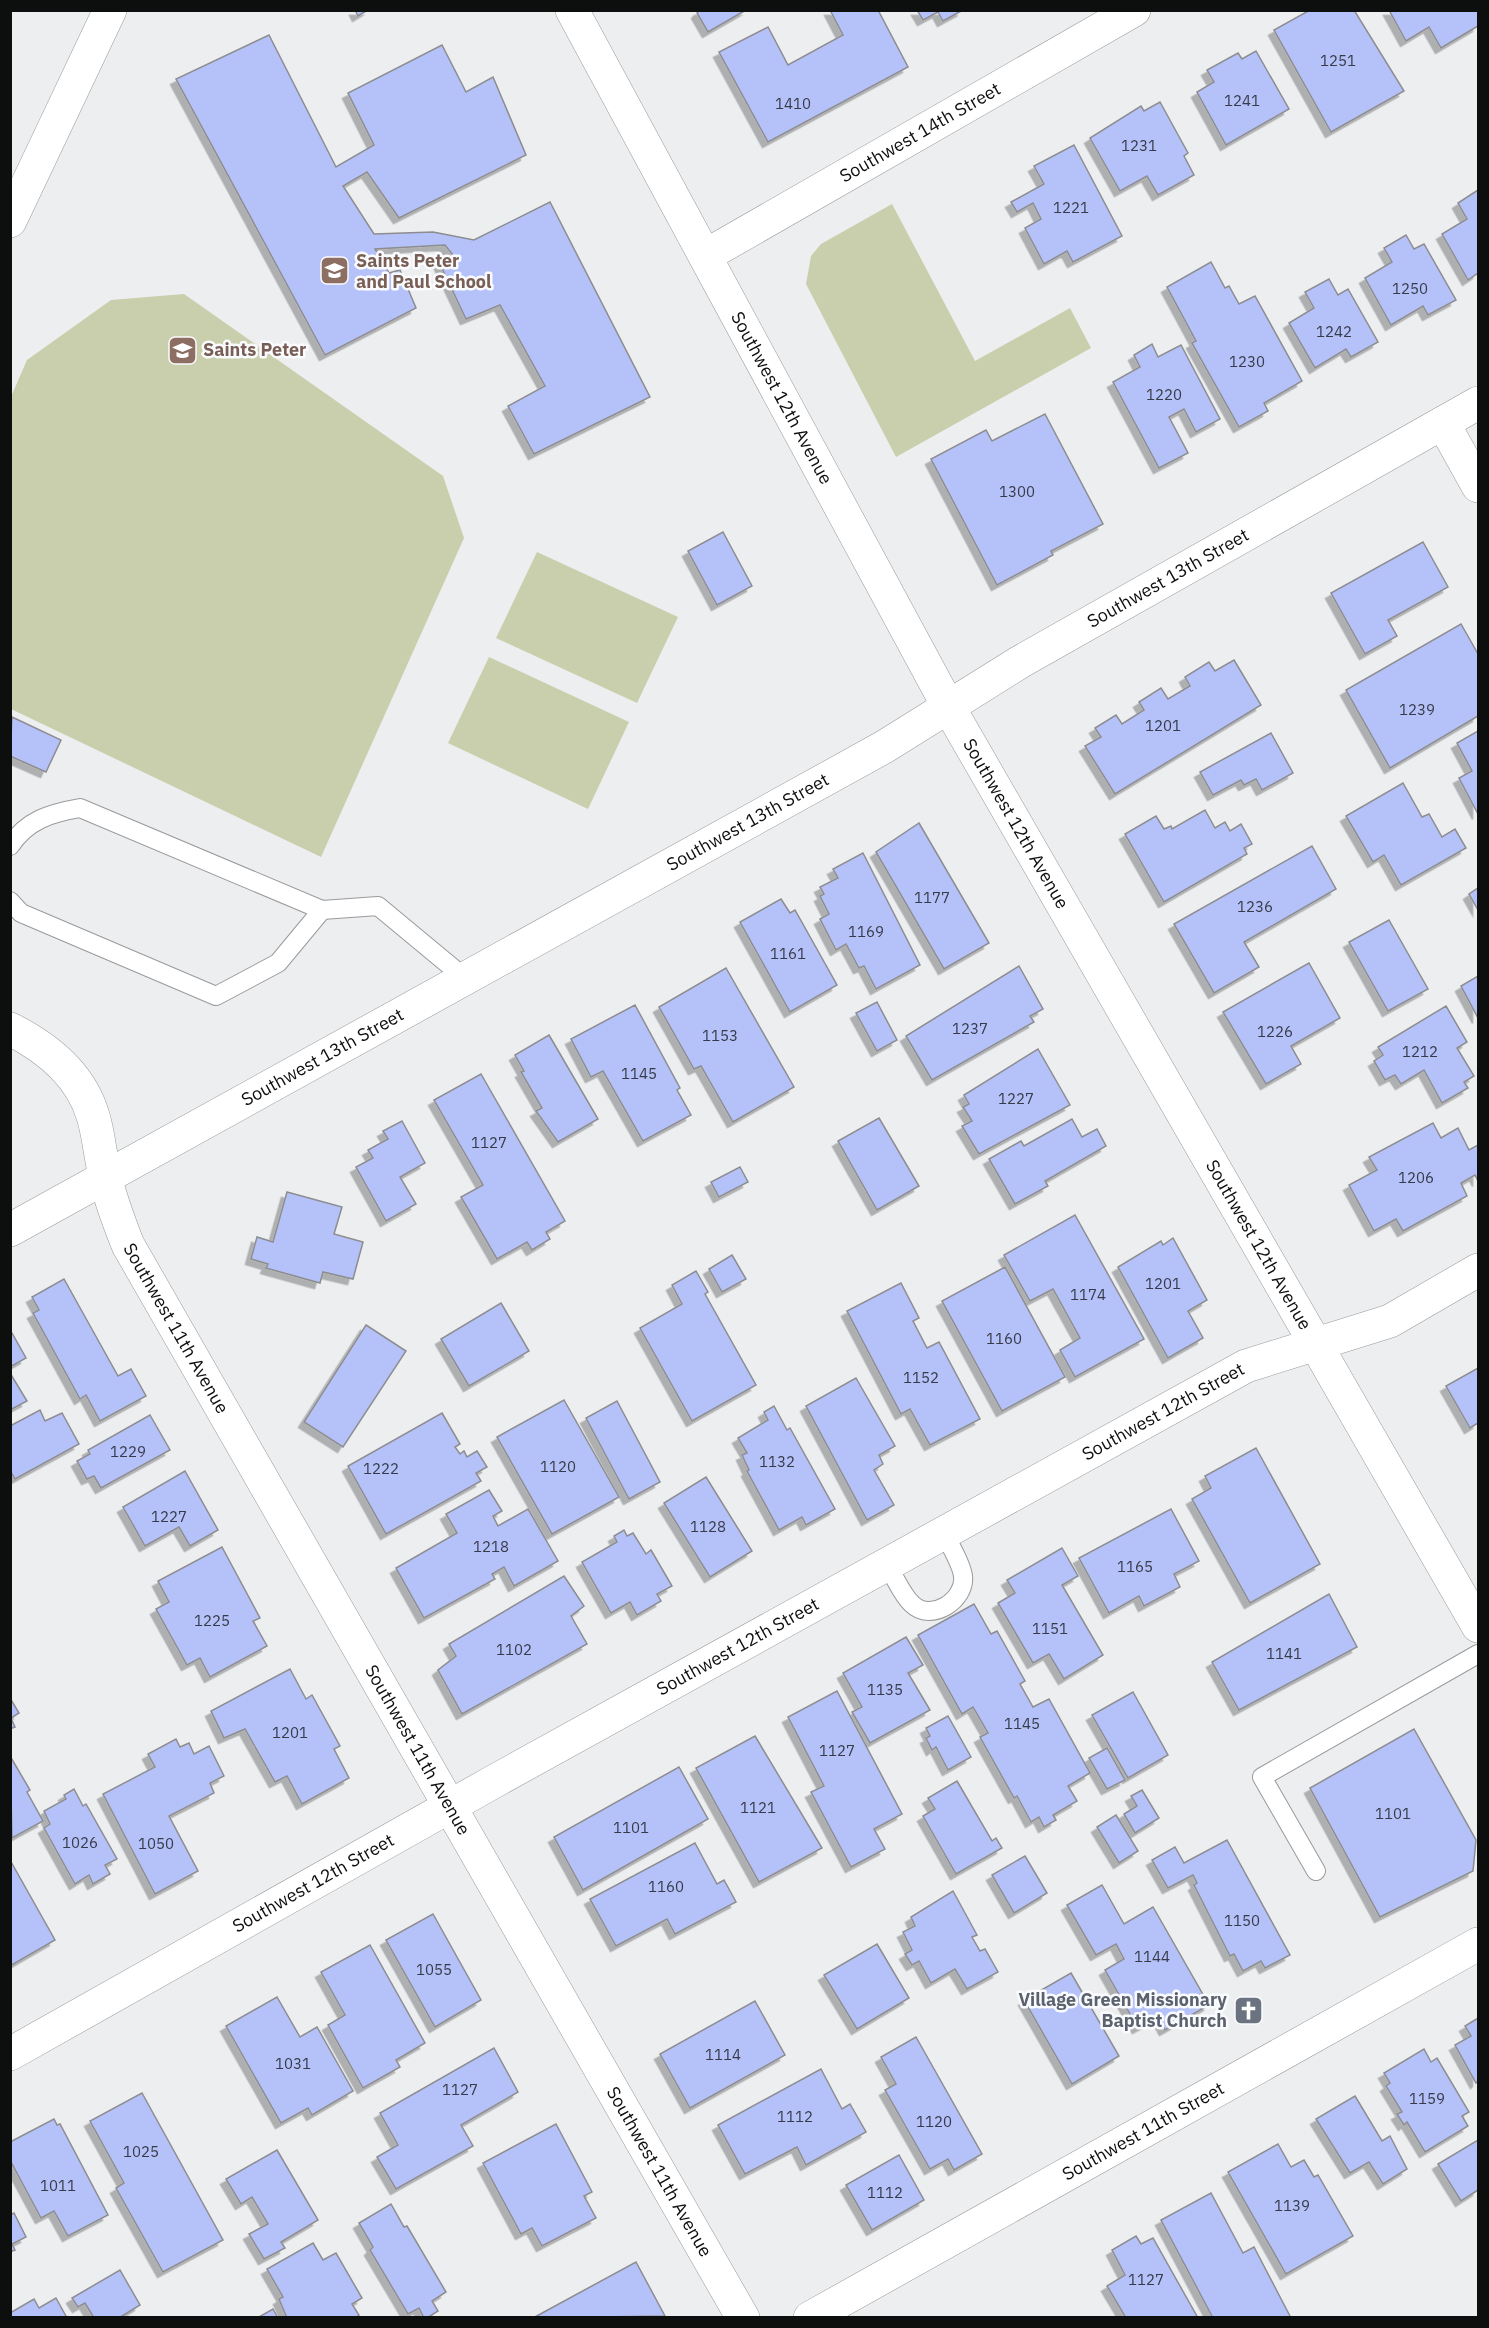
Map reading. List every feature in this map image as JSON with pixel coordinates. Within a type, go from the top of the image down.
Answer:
[{"type":"street","points":[[10,221],[110,10]]},
{"type":"street","name":"Southwest 12th Avenue","points":[[573,10],[948,706],[1314,1345],[1479,1626]]},
{"type":"street","name":"Southwest 14th Street","points":[[705,256],[1134,10]]},
{"type":"street","name":"Southwest 13th Street","points":[[10,1230],[874,752],[1020,662],[1479,403]]},
{"type":"street","points":[[1443,423],[1479,486]]},
{"type":"street","name":"Southwest 11th Avenue","points":[[10,1029],[52,1053],[67,1069],[93,1115],[105,1176],[128,1245],[743,2318]]},
{"type":"street","name":"Southwest 12th Street","points":[[10,2054],[450,1807],[1246,1366],[1390,1322],[1479,1270]]},
{"type":"street","name":"Southwest 11th Street","points":[[810,2318],[1479,1944]]},
{"type":"lane","points":[[10,846],[17,836],[48,814],[80,808],[322,910],[378,906],[466,979]]},
{"type":"lane","points":[[10,901],[21,913],[216,996],[278,963],[322,910]]},
{"type":"lane","points":[[887,1565],[911,1604],[922,1611],[937,1610],[953,1602],[962,1590],[963,1575],[944,1533]]},
{"type":"lane","points":[[1316,1871],[1262,1777],[1479,1654]]},
{"type":"green space","points":[[892,204],[975,361],[1070,308],[1091,348],[896,457],[806,284],[811,256],[821,244]]},
{"type":"green space","points":[[184,294],[443,476],[464,538],[321,857],[11,709],[10,399],[27,360],[111,300]]},
{"type":"green space","points":[[537,552],[678,617],[637,703],[496,638]]},
{"type":"green space","points":[[489,657],[629,722],[588,809],[448,743]]},
{"type":"building","points":[[355,10],[368,10],[358,16]]},
{"type":"building","points":[[700,10],[746,10],[708,32],[697,13]]},
{"type":"building","points":[[830,10],[878,10],[908,67],[768,142],[719,52],[768,27],[788,65],[843,35]]},
{"type":"building","points":[[917,10],[963,10],[943,21],[938,12],[923,20]]},
{"type":"building","points":[[1310,10],[1354,10],[1404,91],[1331,132],[1274,30]]},
{"type":"building","points":[[1389,10],[1478,10],[1478,26],[1441,48],[1429,27],[1406,41]]},
{"type":"building","points":[[269,35],[336,167],[374,145],[348,93],[442,45],[466,92],[493,77],[526,155],[399,218],[367,172],[343,186],[374,234],[433,232],[474,240],[550,202],[650,397],[534,454],[508,406],[545,386],[500,305],[466,319],[440,264],[453,255],[445,245],[375,249],[389,273],[400,270],[416,308],[325,355],[176,79]]},
{"type":"building","points":[[1256,51],[1289,109],[1226,145],[1197,92],[1214,82],[1207,70],[1238,53],[1242,59]]},
{"type":"building","points":[[1160,102],[1188,153],[1184,156],[1194,175],[1158,195],[1147,176],[1120,191],[1090,138],[1141,106],[1144,111]]},
{"type":"building","points":[[1074,145],[1122,236],[1073,262],[1067,251],[1044,264],[1025,228],[1041,219],[1033,203],[1017,212],[1011,202],[1044,184],[1034,166]]},
{"type":"building","points":[[1478,190],[1478,273],[1468,280],[1442,234],[1467,219],[1458,203]]},
{"type":"building","points":[[1406,235],[1414,249],[1424,244],[1456,300],[1428,315],[1423,306],[1391,325],[1365,278],[1392,262],[1384,248]]},
{"type":"building","points":[[1211,262],[1225,288],[1229,286],[1239,304],[1255,296],[1302,381],[1264,403],[1268,411],[1239,427],[1192,343],[1196,341],[1167,287]]},
{"type":"building","points":[[1329,279],[1338,295],[1348,289],[1378,342],[1351,357],[1346,349],[1315,368],[1289,323],[1314,308],[1305,292]]},
{"type":"building","points":[[1152,344],[1158,357],[1181,345],[1220,419],[1196,432],[1184,409],[1169,417],[1188,453],[1159,468],[1113,382],[1140,367],[1134,355]]},
{"type":"building","points":[[1045,414],[1103,524],[1051,551],[1053,555],[997,585],[931,459],[986,430],[992,441]]},
{"type":"building","points":[[723,532],[752,586],[717,605],[688,551]]},
{"type":"building","points":[[1423,542],[1448,587],[1388,620],[1397,636],[1365,654],[1331,593]]},
{"type":"building","points":[[1461,624],[1478,654],[1478,716],[1390,768],[1346,690]]},
{"type":"building","points":[[1234,660],[1261,705],[1115,794],[1085,746],[1101,737],[1095,728],[1116,715],[1122,724],[1144,710],[1139,702],[1161,688],[1168,699],[1190,686],[1185,677],[1209,662],[1215,671]]},
{"type":"building","points":[[12,717],[61,740],[46,772],[10,756]]},
{"type":"building","points":[[1478,731],[1478,814],[1459,778],[1472,771],[1457,743]]},
{"type":"building","points":[[1271,733],[1293,773],[1262,790],[1256,779],[1244,785],[1241,780],[1213,795],[1200,772]]},
{"type":"building","points":[[1403,783],[1422,817],[1429,814],[1442,837],[1455,829],[1466,848],[1401,885],[1384,855],[1373,862],[1346,816]]},
{"type":"building","points":[[1205,810],[1215,828],[1225,822],[1230,831],[1241,824],[1252,844],[1244,848],[1247,854],[1164,902],[1125,834],[1156,816],[1164,829],[1171,826],[1172,829]]},
{"type":"building","points":[[919,823],[989,943],[944,969],[876,852]]},
{"type":"building","points":[[1312,846],[1336,889],[1244,942],[1259,967],[1214,993],[1174,924]]},
{"type":"building","points":[[863,853],[920,965],[876,989],[864,966],[859,968],[846,944],[836,950],[820,919],[829,914],[820,896],[824,894],[820,887],[838,878],[833,869]]},
{"type":"building","points":[[1478,888],[1478,910],[1469,894]]},
{"type":"building","points":[[781,899],[790,913],[795,910],[837,985],[790,1012],[740,922]]},
{"type":"building","points":[[1389,920],[1428,989],[1388,1011],[1349,942]]},
{"type":"building","points":[[1309,963],[1340,1018],[1291,1046],[1301,1064],[1266,1084],[1223,1012]]},
{"type":"building","points":[[1019,966],[1043,1009],[1030,1016],[1034,1022],[932,1080],[906,1036]]},
{"type":"building","points":[[726,968],[794,1087],[733,1122],[701,1066],[694,1069],[659,1007]]},
{"type":"building","points":[[1478,976],[1478,1018],[1461,986]]},
{"type":"building","points":[[877,1002],[897,1040],[877,1051],[856,1013]]},
{"type":"building","points":[[635,1005],[680,1088],[677,1090],[691,1115],[643,1141],[603,1071],[591,1077],[571,1039]]},
{"type":"building","points":[[1446,1006],[1467,1042],[1457,1048],[1474,1076],[1464,1082],[1468,1088],[1442,1103],[1424,1070],[1401,1084],[1395,1075],[1385,1080],[1374,1061],[1383,1055],[1378,1047]]},
{"type":"building","points":[[549,1035],[598,1119],[558,1142],[536,1111],[542,1108],[521,1072],[524,1071],[515,1055]]},
{"type":"building","points":[[1038,1049],[1070,1105],[979,1154],[962,1126],[972,1121],[963,1107],[969,1104],[964,1095]]},
{"type":"building","points":[[481,1074],[565,1221],[546,1232],[550,1239],[532,1250],[527,1242],[497,1259],[461,1197],[483,1185],[434,1100]]},
{"type":"building","points":[[879,1118],[919,1186],[877,1210],[838,1141]]},
{"type":"building","points":[[1072,1119],[1082,1137],[1097,1129],[1106,1146],[1045,1181],[1048,1186],[1015,1204],[989,1159],[1021,1141],[1024,1146]]},
{"type":"building","points":[[402,1121],[425,1163],[400,1177],[416,1204],[386,1221],[356,1167],[373,1158],[368,1150],[388,1139],[383,1131]]},
{"type":"building","points":[[1433,1123],[1441,1138],[1458,1128],[1469,1150],[1478,1145],[1478,1181],[1475,1175],[1461,1183],[1467,1196],[1403,1231],[1396,1219],[1374,1231],[1349,1185],[1377,1170],[1369,1157]]},
{"type":"building","points":[[740,1167],[748,1182],[719,1197],[711,1182]]},
{"type":"building","points":[[287,1192],[342,1207],[334,1234],[363,1242],[353,1279],[323,1272],[320,1283],[266,1268],[268,1264],[251,1259],[257,1237],[273,1242]]},
{"type":"building","points":[[1075,1215],[1144,1339],[1075,1377],[1060,1350],[1080,1338],[1053,1289],[1030,1301],[1004,1255]]},
{"type":"building","points":[[1173,1238],[1207,1300],[1188,1311],[1203,1338],[1168,1358],[1118,1267],[1161,1241],[1163,1245]]},
{"type":"building","points":[[732,1255],[746,1279],[722,1292],[709,1269]]},
{"type":"building","points":[[1005,1267],[1065,1377],[1002,1411],[942,1301]]},
{"type":"building","points":[[696,1271],[708,1292],[705,1294],[756,1385],[692,1421],[640,1328],[682,1304],[672,1285]]},
{"type":"building","points":[[64,1279],[118,1376],[131,1369],[146,1396],[100,1421],[86,1395],[80,1399],[33,1313],[39,1310],[32,1297]]},
{"type":"building","points":[[901,1283],[919,1318],[913,1321],[927,1348],[939,1342],[980,1419],[930,1445],[910,1409],[901,1414],[847,1311]]},
{"type":"building","points":[[501,1303],[529,1351],[469,1386],[441,1339]]},
{"type":"building","points":[[366,1325],[406,1351],[343,1447],[304,1422]]},
{"type":"building","points":[[10,1333],[26,1358],[10,1367]]},
{"type":"building","points":[[1478,1368],[1478,1423],[1470,1428],[1446,1386]]},
{"type":"building","points":[[10,1373],[27,1401],[10,1410]]},
{"type":"building","points":[[856,1378],[895,1446],[879,1455],[883,1464],[874,1470],[894,1505],[867,1520],[806,1406]]},
{"type":"building","points":[[564,1400],[619,1497],[552,1534],[497,1437]]},
{"type":"building","points":[[617,1401],[660,1482],[629,1499],[586,1418]]},
{"type":"building","points":[[774,1406],[787,1430],[790,1428],[835,1509],[806,1525],[802,1517],[779,1530],[747,1471],[749,1470],[742,1455],[747,1453],[738,1438],[768,1420],[764,1412]]},
{"type":"building","points":[[40,1410],[45,1421],[62,1413],[79,1444],[15,1479],[10,1470],[10,1426]]},
{"type":"building","points":[[442,1413],[460,1444],[455,1447],[460,1454],[464,1451],[467,1457],[477,1451],[487,1467],[476,1473],[481,1481],[386,1534],[348,1466]]},
{"type":"building","points":[[150,1415],[170,1450],[101,1488],[94,1476],[87,1479],[77,1461],[90,1454],[88,1450]]},
{"type":"building","points":[[1256,1448],[1320,1564],[1250,1603],[1192,1499],[1211,1488],[1205,1476]]},
{"type":"building","points":[[185,1471],[218,1530],[190,1546],[179,1527],[145,1546],[123,1507]]},
{"type":"building","points":[[706,1477],[752,1551],[710,1577],[664,1503]]},
{"type":"building","points":[[489,1490],[502,1511],[493,1516],[498,1526],[528,1509],[558,1561],[514,1586],[504,1567],[492,1574],[495,1579],[424,1618],[396,1568],[457,1533],[446,1514]]},
{"type":"building","points":[[1171,1509],[1199,1561],[1174,1574],[1180,1587],[1144,1606],[1139,1596],[1109,1613],[1079,1558]]},
{"type":"building","points":[[624,1530],[627,1536],[633,1533],[646,1554],[651,1550],[672,1586],[657,1594],[661,1601],[637,1615],[630,1602],[611,1613],[582,1562],[617,1542],[614,1536]]},
{"type":"building","points":[[222,1547],[260,1618],[253,1621],[267,1646],[210,1677],[200,1658],[187,1665],[156,1609],[169,1602],[158,1581]]},
{"type":"building","points":[[1062,1548],[1078,1576],[1062,1585],[1103,1655],[1064,1679],[1049,1654],[1033,1663],[998,1603],[1015,1593],[1007,1580]]},
{"type":"building","points":[[564,1576],[584,1606],[571,1616],[587,1644],[462,1714],[438,1670],[456,1656],[449,1644]]},
{"type":"building","points":[[1329,1594],[1357,1647],[1239,1710],[1212,1662]]},
{"type":"building","points":[[974,1604],[991,1634],[997,1631],[1025,1681],[1020,1684],[1033,1707],[1049,1699],[1090,1773],[1068,1786],[1077,1801],[1053,1815],[1056,1820],[1044,1827],[1039,1817],[1031,1822],[1017,1796],[1014,1798],[980,1737],[988,1733],[973,1707],[962,1714],[918,1635]]},
{"type":"building","points":[[906,1637],[923,1665],[908,1673],[930,1710],[870,1743],[852,1712],[862,1707],[843,1673]]},
{"type":"building","points":[[290,1669],[306,1699],[312,1695],[340,1746],[334,1749],[349,1778],[302,1804],[287,1776],[275,1782],[245,1729],[224,1738],[211,1711]]},
{"type":"building","points":[[837,1691],[902,1814],[874,1829],[885,1849],[851,1867],[811,1792],[824,1786],[788,1717]]},
{"type":"building","points":[[1133,1692],[1168,1755],[1128,1778],[1092,1715]]},
{"type":"building","points":[[10,1698],[19,1713],[11,1718],[15,1727],[10,1729]]},
{"type":"building","points":[[948,1716],[971,1757],[948,1770],[936,1747],[932,1750],[926,1738],[930,1736],[926,1728]]},
{"type":"building","points":[[1414,1729],[1476,1840],[1473,1871],[1380,1917],[1310,1788]]},
{"type":"building","points":[[755,1736],[822,1848],[759,1882],[696,1768]]},
{"type":"building","points":[[176,1739],[180,1747],[189,1743],[194,1754],[209,1746],[224,1776],[210,1783],[214,1793],[169,1816],[198,1871],[155,1894],[103,1794],[155,1767],[148,1754]]},
{"type":"building","points":[[1107,1748],[1125,1780],[1107,1789],[1089,1758]]},
{"type":"building","points":[[10,1756],[30,1790],[27,1792],[43,1821],[12,1838]]},
{"type":"building","points":[[679,1767],[708,1819],[583,1890],[554,1837]]},
{"type":"building","points":[[957,1781],[992,1841],[996,1838],[1002,1848],[956,1874],[923,1816],[935,1809],[928,1798]]},
{"type":"building","points":[[74,1789],[83,1806],[86,1804],[117,1859],[105,1865],[110,1874],[93,1884],[89,1875],[75,1884],[44,1828],[50,1824],[44,1811],[66,1799],[64,1795]]},
{"type":"building","points":[[1142,1790],[1159,1818],[1135,1833],[1124,1814],[1137,1806],[1131,1796]]},
{"type":"building","points":[[1116,1815],[1138,1851],[1119,1863],[1097,1827]]},
{"type":"building","points":[[1227,1840],[1290,1955],[1265,1968],[1261,1961],[1243,1971],[1234,1954],[1230,1956],[1194,1885],[1197,1883],[1193,1875],[1168,1888],[1152,1860],[1175,1847],[1184,1863]]},
{"type":"building","points":[[695,1843],[717,1884],[724,1880],[736,1902],[675,1934],[667,1919],[616,1946],[590,1899]]},
{"type":"building","points":[[1025,1856],[1047,1893],[1014,1913],[992,1875]]},
{"type":"building","points":[[10,1860],[55,1940],[10,1966]]},
{"type":"building","points":[[1102,1885],[1124,1924],[1153,1907],[1209,2005],[1165,2030],[1158,2017],[1138,2028],[1105,1970],[1124,1959],[1116,1944],[1096,1955],[1067,1905]]},
{"type":"building","points":[[953,1891],[977,1935],[972,1937],[980,1951],[985,1949],[998,1972],[967,1989],[955,1969],[931,1983],[919,1961],[912,1965],[905,1954],[912,1950],[903,1932],[915,1926],[911,1917]]},
{"type":"building","points":[[433,1914],[481,2000],[435,2027],[386,1940]]},
{"type":"building","points":[[877,1944],[909,1998],[857,2029],[824,1975]]},
{"type":"building","points":[[370,1945],[425,2043],[396,2060],[400,2067],[363,2088],[328,2025],[345,2015],[321,1972]]},
{"type":"building","points":[[1071,1973],[1119,2056],[1072,2084],[1024,2000]]},
{"type":"building","points":[[277,1997],[300,2037],[317,2027],[353,2091],[312,2115],[308,2108],[281,2123],[226,2026]]},
{"type":"building","points":[[755,2001],[785,2055],[690,2108],[660,2054]]},
{"type":"building","points":[[1478,2018],[1478,2081],[1476,2083],[1455,2045],[1471,2036],[1465,2026]]},
{"type":"building","points":[[916,2037],[982,2154],[954,2170],[948,2159],[930,2169],[885,2090],[896,2084],[881,2057]]},
{"type":"building","points":[[494,2048],[518,2092],[461,2125],[473,2146],[396,2189],[377,2157],[398,2145],[380,2113]]},
{"type":"building","points":[[1424,2049],[1431,2062],[1437,2058],[1469,2112],[1462,2116],[1468,2126],[1425,2152],[1407,2122],[1404,2125],[1397,2114],[1402,2112],[1386,2086],[1390,2083],[1384,2073]]},
{"type":"building","points":[[821,2069],[842,2109],[850,2104],[866,2132],[806,2165],[797,2147],[745,2174],[718,2125]]},
{"type":"building","points":[[142,2093],[223,2240],[163,2272],[116,2188],[124,2183],[90,2121]]},
{"type":"building","points":[[1355,2096],[1382,2141],[1390,2136],[1407,2169],[1383,2184],[1369,2162],[1350,2173],[1316,2119]]},
{"type":"building","points":[[54,2119],[57,2125],[60,2124],[108,2215],[68,2236],[54,2211],[41,2218],[10,2160],[10,2142]]},
{"type":"building","points":[[556,2124],[592,2192],[584,2196],[596,2218],[542,2246],[532,2228],[521,2234],[483,2163]]},
{"type":"building","points":[[1478,2140],[1478,2190],[1461,2201],[1438,2164]]},
{"type":"building","points":[[1278,2144],[1291,2167],[1304,2160],[1314,2177],[1318,2175],[1353,2236],[1286,2274],[1228,2172]]},
{"type":"building","points":[[277,2150],[318,2220],[281,2242],[285,2248],[264,2259],[249,2234],[268,2224],[252,2197],[241,2204],[226,2179]]},
{"type":"building","points":[[899,2155],[924,2200],[872,2230],[846,2185]]},
{"type":"building","points":[[1211,2193],[1243,2253],[1254,2247],[1291,2318],[1213,2318],[1161,2220]]},
{"type":"building","points":[[391,2204],[404,2227],[407,2226],[446,2292],[432,2301],[438,2311],[427,2318],[424,2318],[419,2308],[408,2314],[370,2250],[373,2247],[359,2223]]},
{"type":"building","points":[[14,2213],[26,2237],[12,2244],[15,2250],[10,2252],[10,2215]]},
{"type":"building","points":[[1136,2236],[1141,2244],[1153,2238],[1198,2318],[1126,2318],[1107,2286],[1125,2275],[1112,2250]]},
{"type":"building","points":[[313,2243],[323,2260],[336,2253],[362,2298],[352,2304],[359,2315],[355,2318],[287,2318],[279,2299],[283,2297],[267,2269]]},
{"type":"building","points":[[636,2262],[665,2316],[533,2318]]},
{"type":"building","points":[[120,2270],[140,2305],[119,2318],[94,2318],[85,2303],[78,2307],[72,2298]]},
{"type":"building","points":[[56,2298],[67,2318],[10,2318],[10,2313],[34,2299],[39,2308]]},
{"type":"building","points":[[273,2309],[278,2318],[257,2318]]},
{"type":"place","name":"Saints Peter and Paul School","points":[[335,271]]},
{"type":"place","name":"Saints Peter","points":[[182,350]]},
{"type":"place","name":"Village Green Missionary Baptist Church","points":[[1248,2010]]}]
